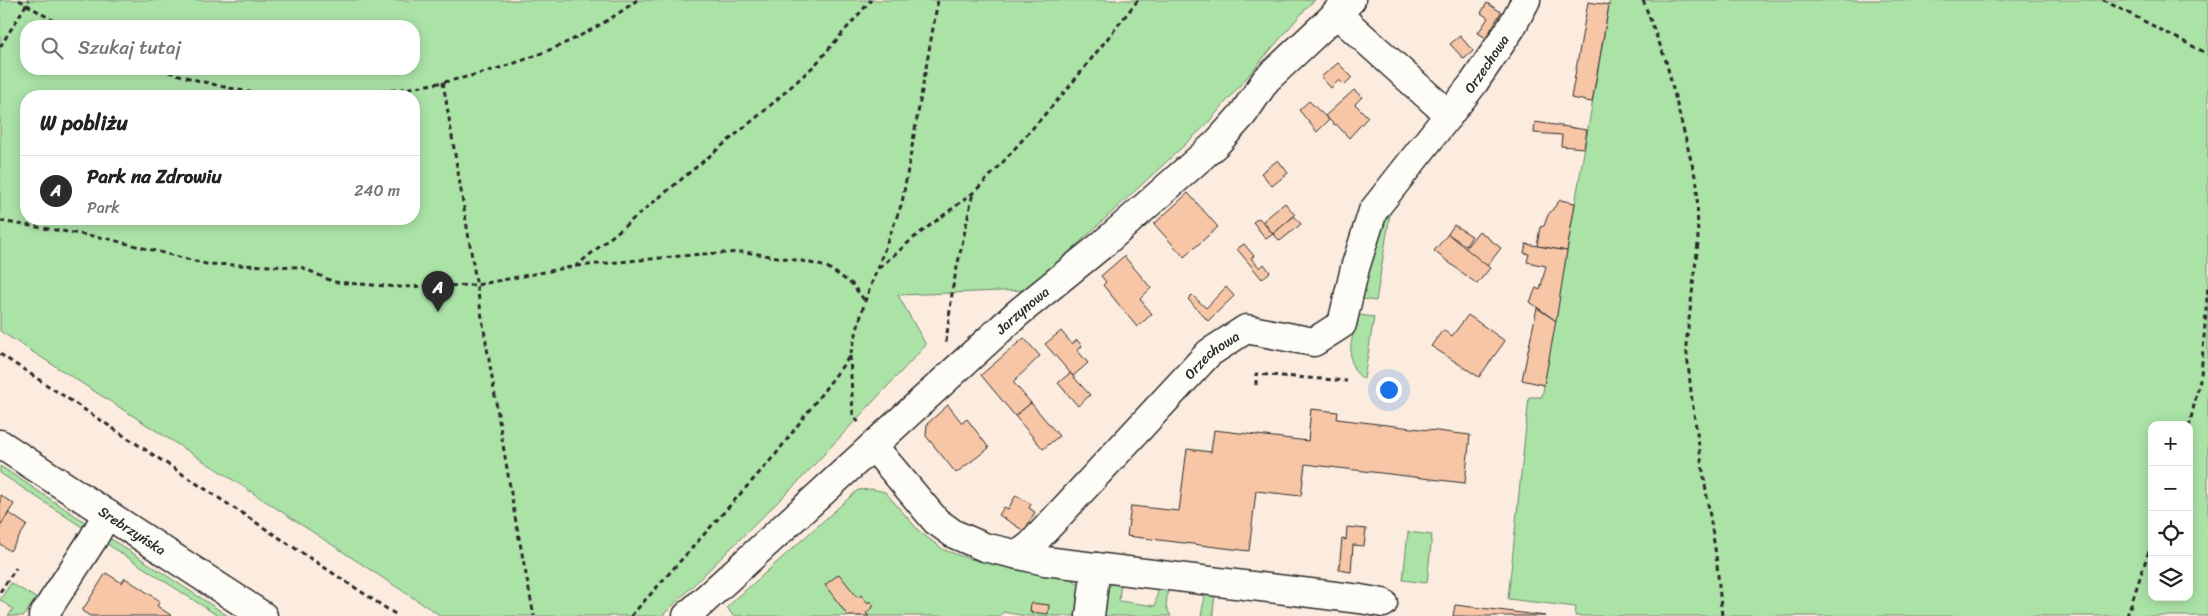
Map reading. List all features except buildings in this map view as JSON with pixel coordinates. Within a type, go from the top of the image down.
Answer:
[{"type":"street","name":"Orzechowa","points":[[1018,555],[1031,545],[1209,353],[1246,329],[1314,342],[1342,324],[1355,268],[1373,211],[1449,115],[1496,51],[1526,0]]},
{"type":"street","points":[[1344,6],[1449,115]]},
{"type":"street","name":"Jarzynowa","points":[[687,616],[1018,313],[1103,244],[1217,143],[1243,114],[1266,80],[1344,6]]},
{"type":"street","name":"Srebrzyńska","points":[[0,444],[263,616]]},
{"type":"street","points":[[874,446],[936,521],[954,534],[984,547],[1045,561],[1383,603]]},
{"type":"street","points":[[42,616],[93,539],[107,514]]},
{"type":"street","points":[[1090,616],[1096,567]]},
{"type":"path","points":[[19,0],[52,20]]},
{"type":"path","points":[[0,47],[30,0]]},
{"type":"path","points":[[390,90],[443,82],[478,74],[563,45],[638,0]]},
{"type":"path","points":[[576,266],[769,106],[815,65],[871,0]]},
{"type":"path","points":[[874,446],[853,415],[850,356],[865,301],[902,203],[938,0]]},
{"type":"path","points":[[878,269],[916,236],[973,193],[1025,139],[1138,0]]},
{"type":"path","points":[[1643,0],[1666,61],[1696,184],[1698,243],[1686,345],[1692,401],[1716,555],[1722,616]]},
{"type":"path","points":[[2103,0],[2208,54]]},
{"type":"path","points":[[178,75],[247,90]]},
{"type":"path","points":[[443,82],[515,517],[534,616]]},
{"type":"path","points":[[944,381],[947,322],[973,193]]},
{"type":"path","points":[[0,221],[20,224]]},
{"type":"path","points":[[25,225],[105,238],[206,264],[301,267],[334,282],[399,287],[476,285],[576,266],[702,254],[745,252],[827,267],[852,284],[865,301]]},
{"type":"path","points":[[2190,421],[2201,375],[2208,286]]},
{"type":"path","points":[[0,354],[398,616]]},
{"type":"path","points":[[631,616],[776,454],[850,356]]},
{"type":"path","points":[[1256,386],[1256,374],[1347,381]]},
{"type":"path","points":[[2127,616],[2148,554]]},
{"type":"path","points":[[0,592],[16,568]]},
{"type":"green space","points":[[0,0],[1315,0],[1206,125],[1028,290],[898,295],[926,345],[799,481],[662,616],[441,616],[0,331]]},
{"type":"green space","points":[[1610,0],[2208,0],[2208,616],[1575,616],[1576,607],[1508,599],[1529,397],[1542,397]]},
{"type":"green space","points":[[1391,208],[1376,301],[1363,299],[1360,296],[1375,221]]},
{"type":"green space","points":[[1359,315],[1374,317],[1364,379],[1353,367],[1351,359],[1353,334],[1356,318]]},
{"type":"green space","points":[[0,466],[85,522],[85,529],[0,473]]},
{"type":"green space","points":[[872,489],[885,492],[920,532],[944,550],[970,559],[1068,577],[1079,584],[1081,595],[1079,616],[1026,616],[1003,612],[1000,616],[733,616],[727,607],[858,490]]},
{"type":"green space","points":[[1408,532],[1432,535],[1427,583],[1403,580]]},
{"type":"green space","points":[[111,539],[228,616],[218,616],[104,542]]},
{"type":"green space","points":[[1121,580],[1119,601],[1155,606],[1159,585],[1168,586],[1166,607],[1171,616],[1103,616],[1108,589],[1111,584]]},
{"type":"green space","points":[[11,583],[36,598],[24,616],[8,616],[13,609],[0,600]]},
{"type":"green space","points":[[1206,591],[1215,592],[1214,616],[1201,616]]},
{"type":"place","name":"Park na Zdrowiu","points":[[438,312]]}]
